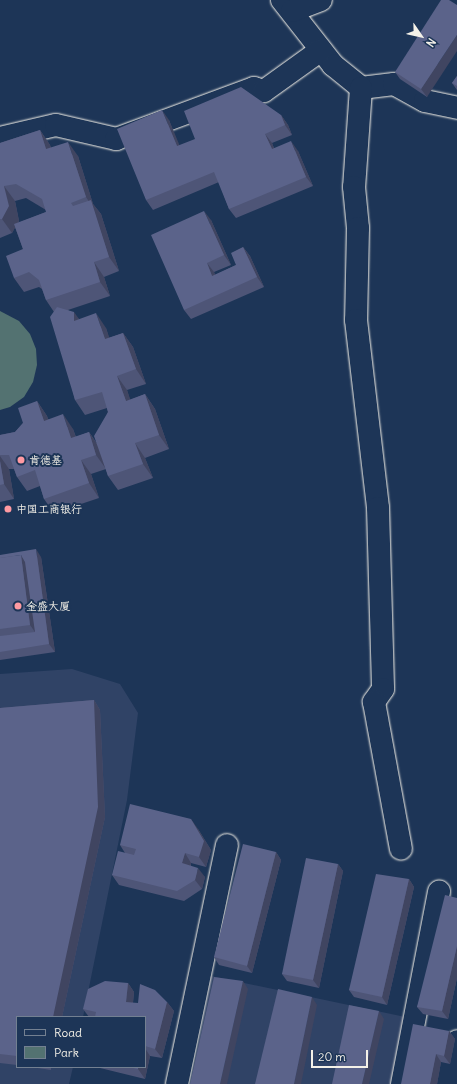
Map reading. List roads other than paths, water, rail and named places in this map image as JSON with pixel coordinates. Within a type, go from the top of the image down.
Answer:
[{"type":"lane","points":[[321,0],[287,6],[333,65],[361,88],[394,84],[424,101],[457,108]]},
{"type":"lane","points":[[0,138],[56,124],[116,139],[254,88],[264,91],[321,50]]},
{"type":"lane","points":[[361,88],[354,187],[358,228],[356,320],[378,508],[383,688],[374,702],[401,849]]},
{"type":"lane","points":[[177,1084],[227,845]]},
{"type":"lane","points":[[402,1084],[439,892]]},
{"type":"lane","points":[[446,1084],[457,1041]]},
{"type":"place","name":"肯德基","points":[[21,460]]},
{"type":"place","name":"中国工商银行","points":[[8,509]]},
{"type":"place","name":"金盛大厦","points":[[18,606]]}]
